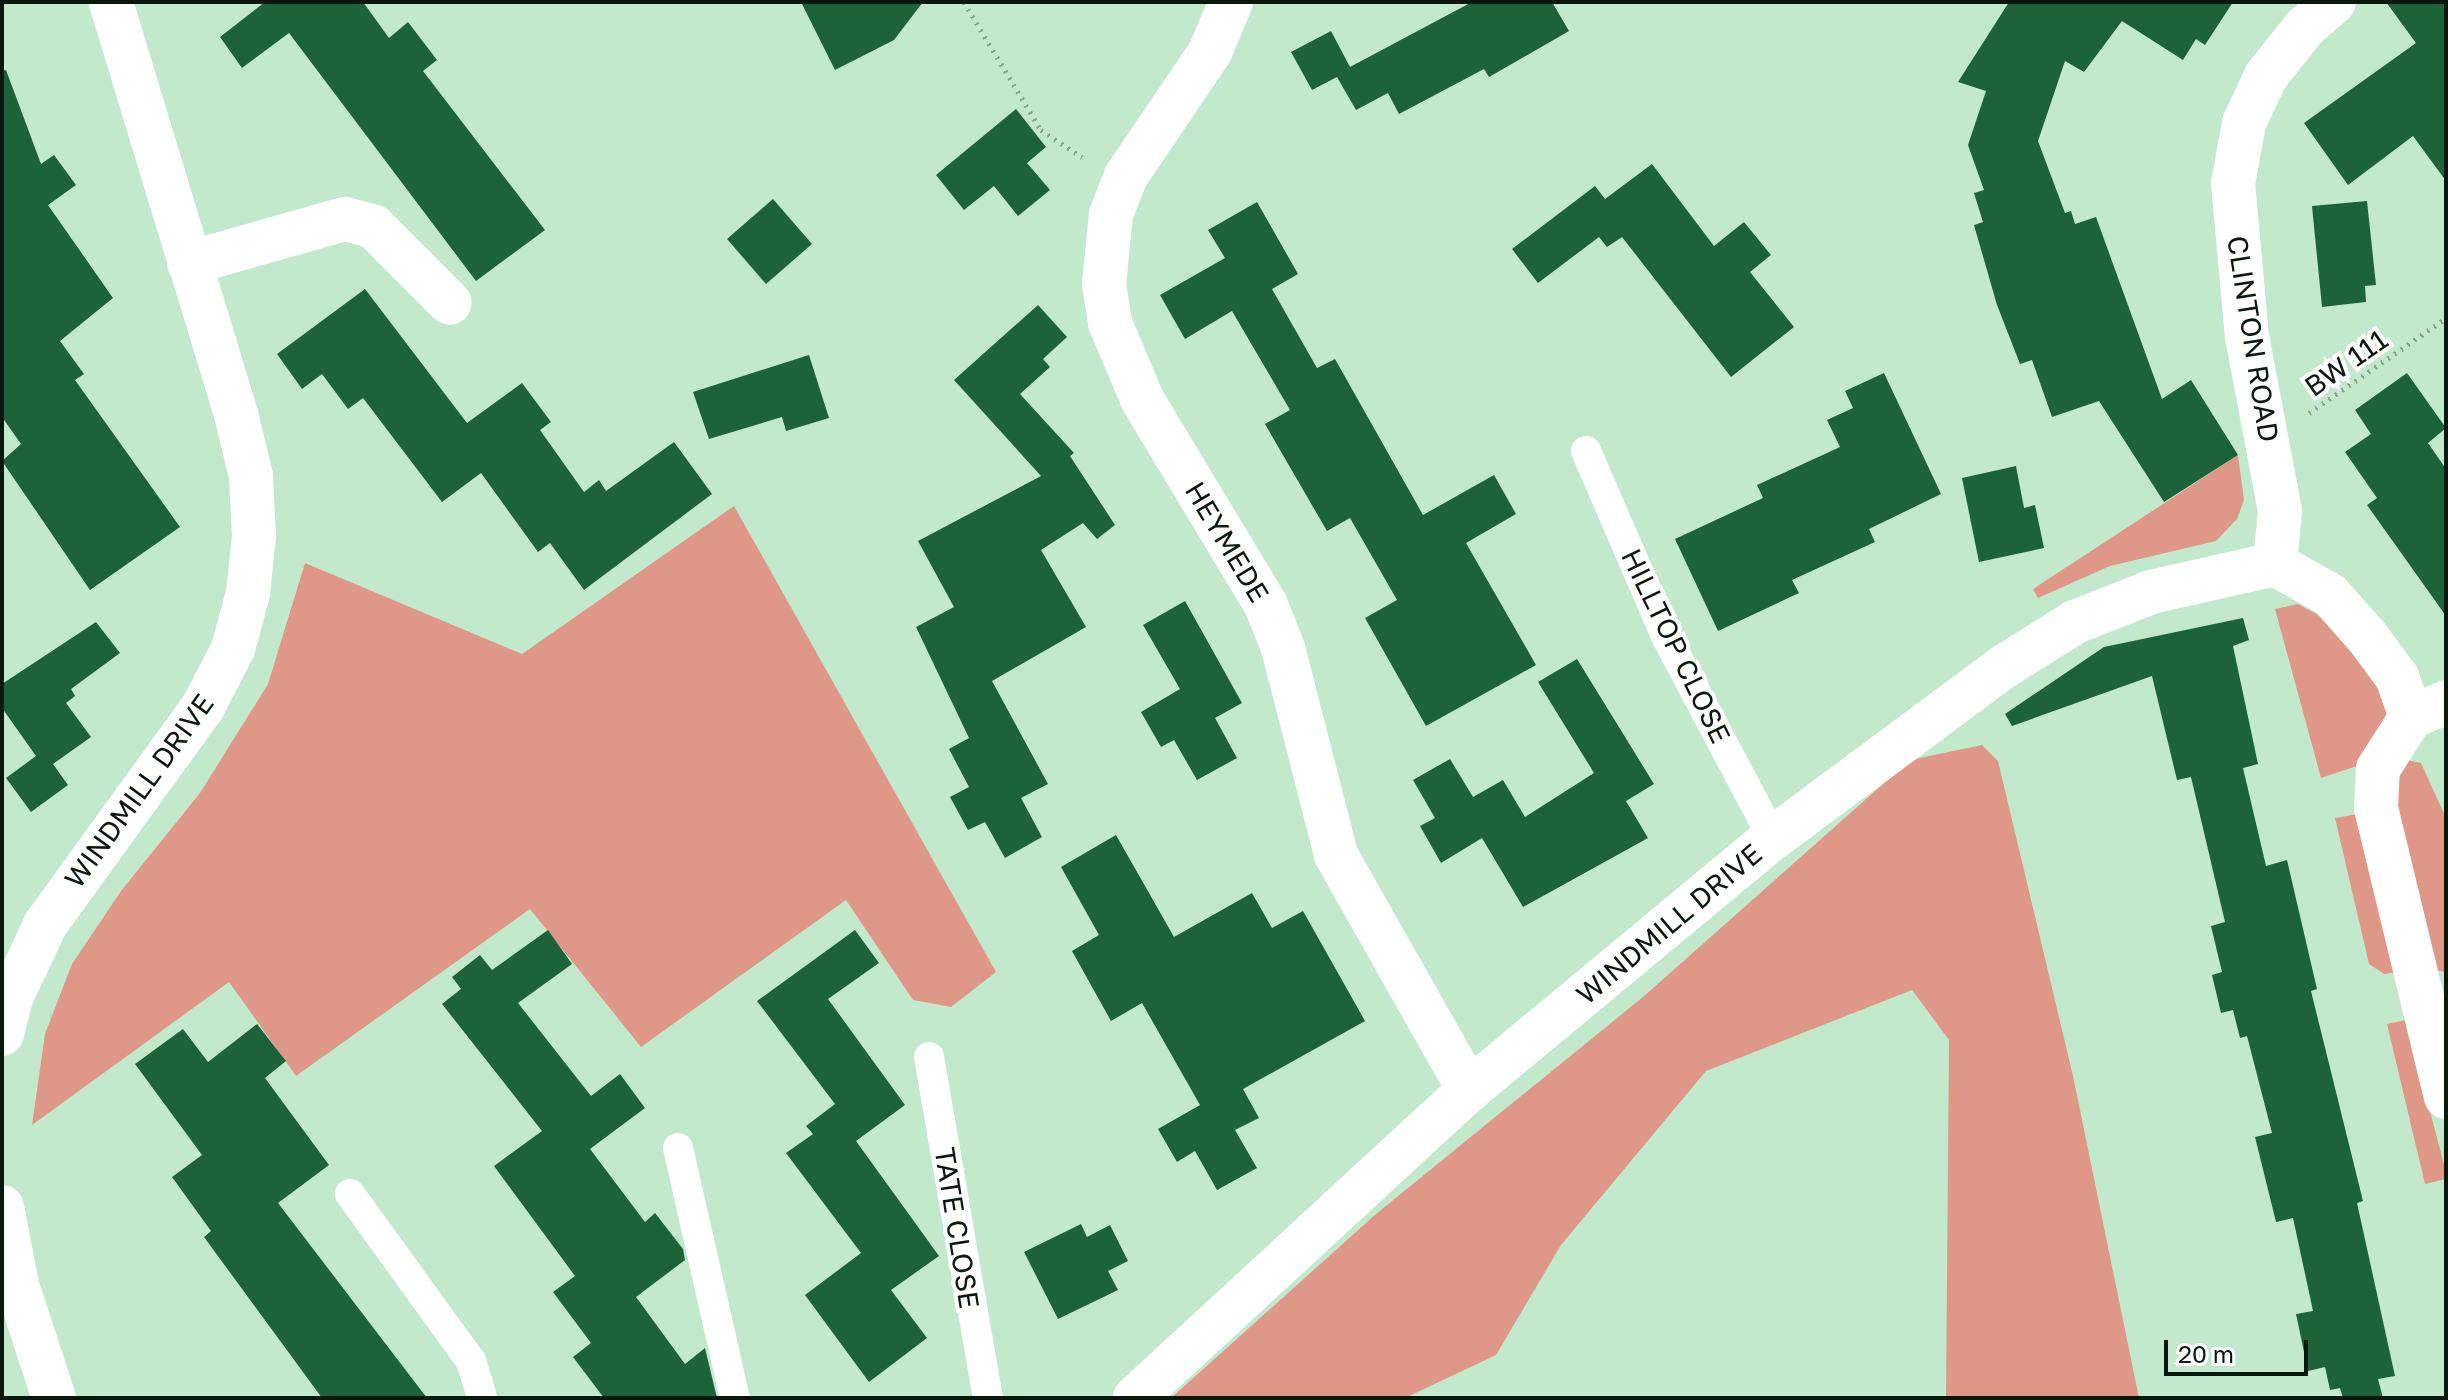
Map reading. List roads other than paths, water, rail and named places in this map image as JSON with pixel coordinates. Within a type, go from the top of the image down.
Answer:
[{"type":"street","name":"WINDMILL DRIVE","points":[[2,1034],[11,998],[45,925],[203,707],[233,649],[248,593],[254,536],[251,476],[111,2]]},
{"type":"street","name":"HEYMEDE","points":[[1231,2],[1210,52],[1124,181],[1111,214],[1104,284],[1122,358],[1266,605],[1283,648],[1336,855],[1469,1090]]},
{"type":"street","name":"CLINTON ROAD","points":[[2275,564],[2280,511],[2247,337],[2233,184],[2244,123],[2266,76],[2305,27],[2334,2]]},
{"type":"street","points":[[189,263],[345,219],[374,227],[450,303]]},
{"type":"street","name":"WINDMILL DRIVE","points":[[1135,1398],[1469,1090],[1773,838],[2005,666],[2075,622],[2151,592],[2275,564]]},
{"type":"street","points":[[2275,564],[2330,595],[2397,677],[2429,709],[2378,769],[2376,808],[2446,1097]]},
{"type":"street","points":[[2,1207],[17,1285],[54,1398]]},
{"type":"lane","name":"HILLTOP CLOSE","points":[[1586,451],[1667,638],[1773,838]]},
{"type":"lane","name":"TATE CLOSE","points":[[929,1057],[988,1398]]},
{"type":"lane","points":[[678,1148],[735,1398]]},
{"type":"lane","points":[[350,1194],[471,1361],[482,1398]]}]
